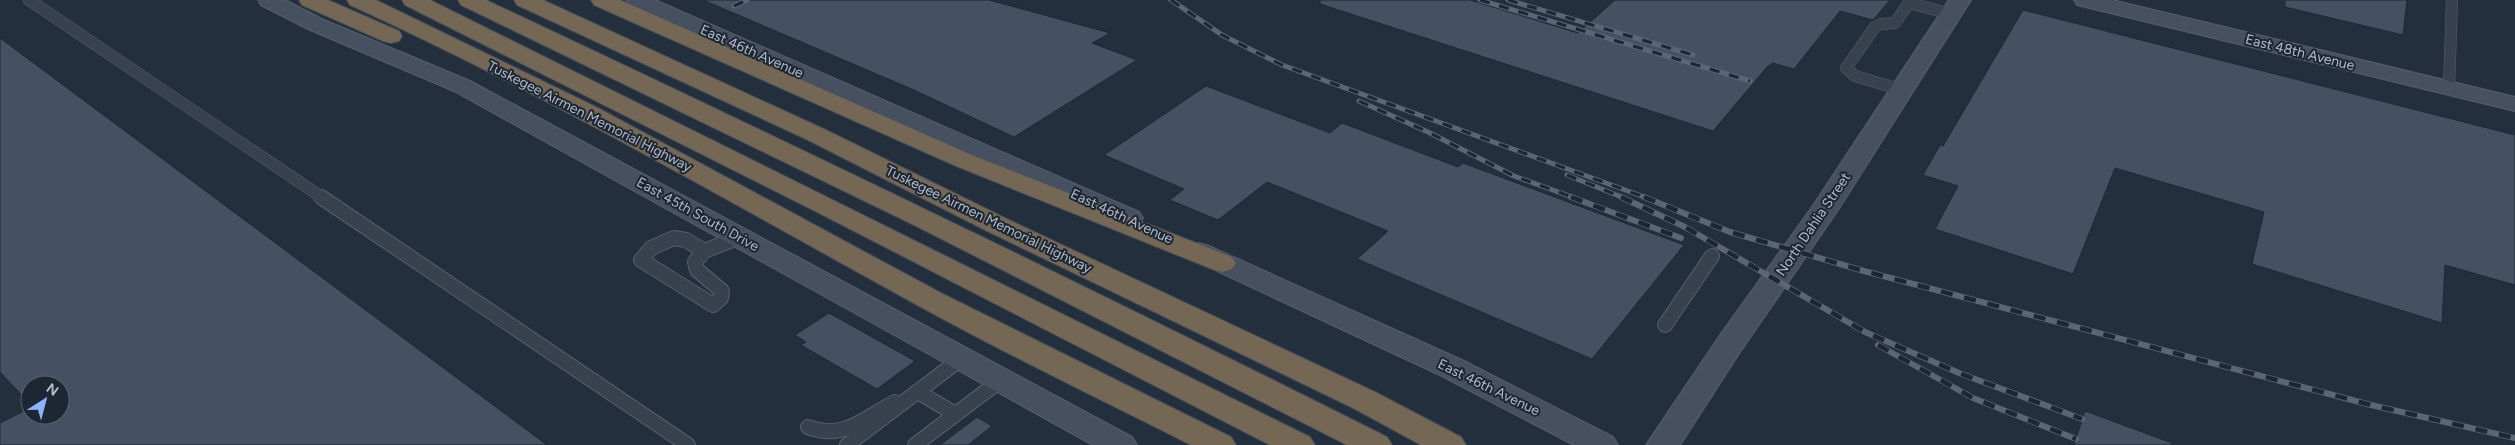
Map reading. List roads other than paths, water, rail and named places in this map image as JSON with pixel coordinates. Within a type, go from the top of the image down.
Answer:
[{"type":"highway","points":[[310,0],[515,93],[589,113]]},
{"type":"highway","name":"Tuskegee Airmen Memorial Highway","points":[[358,0],[409,23],[589,113],[744,196],[931,300],[1219,445]]},
{"type":"highway","points":[[413,0],[805,195],[1298,445]]},
{"type":"highway","points":[[468,0],[654,87],[1031,271],[1375,445]]},
{"type":"highway","name":"Tuskegee Airmen Memorial Highway","points":[[525,0],[817,135],[1313,376],[1449,445]]},
{"type":"highway","points":[[588,0],[770,97],[817,135]]},
{"type":"highway","points":[[602,0],[965,161],[1222,263]]},
{"type":"main road","name":"East 45th South Drive","points":[[269,0],[331,32],[411,62],[462,86],[1120,445]]},
{"type":"main road","name":"East 46th Avenue","points":[[637,0],[1145,226],[1466,376],[1602,445]]},
{"type":"main road","name":"East 48th Avenue","points":[[2085,0],[2515,104]]},
{"type":"main road","name":"North Dahlia Street","points":[[1663,445],[1729,344],[1824,210],[1956,7]]},
{"type":"lane","points":[[29,0],[688,445]]},
{"type":"lane","points":[[2449,88],[2452,0]]},
{"type":"lane","points":[[1902,90],[1855,76],[1846,68],[1875,27],[1895,23],[1909,3],[1956,7]]},
{"type":"lane","points":[[704,251],[682,238],[674,238],[648,251],[641,257],[641,260],[713,305],[721,298],[722,291],[697,270],[694,264],[704,251],[740,237]]},
{"type":"lane","points":[[1665,325],[1712,256]]},
{"type":"lane","points":[[847,445],[962,358]]},
{"type":"lane","points":[[915,445],[1001,380]]},
{"type":"lane","points":[[918,392],[955,414]]},
{"type":"lane","points":[[808,428],[824,434],[840,431],[887,405],[918,392]]},
{"type":"railway","points":[[734,6],[747,0]]},
{"type":"railway","points":[[1171,0],[1222,35],[1282,65],[1647,198]]},
{"type":"railway","points":[[1480,0],[1750,81]]},
{"type":"railway","points":[[1508,0],[1693,55]]},
{"type":"railway","points":[[1359,101],[1428,132],[1514,176],[1575,198]]},
{"type":"railway","points":[[1567,175],[1624,198]]},
{"type":"railway","points":[[1571,197],[1681,238]]},
{"type":"railway","points":[[1621,197],[1685,227],[1865,332],[1959,373],[2082,419]]},
{"type":"railway","points":[[1644,197],[1730,232],[1864,271],[2371,405],[2515,438]]},
{"type":"railway","points":[[1878,345],[1973,398],[2076,439]]}]
